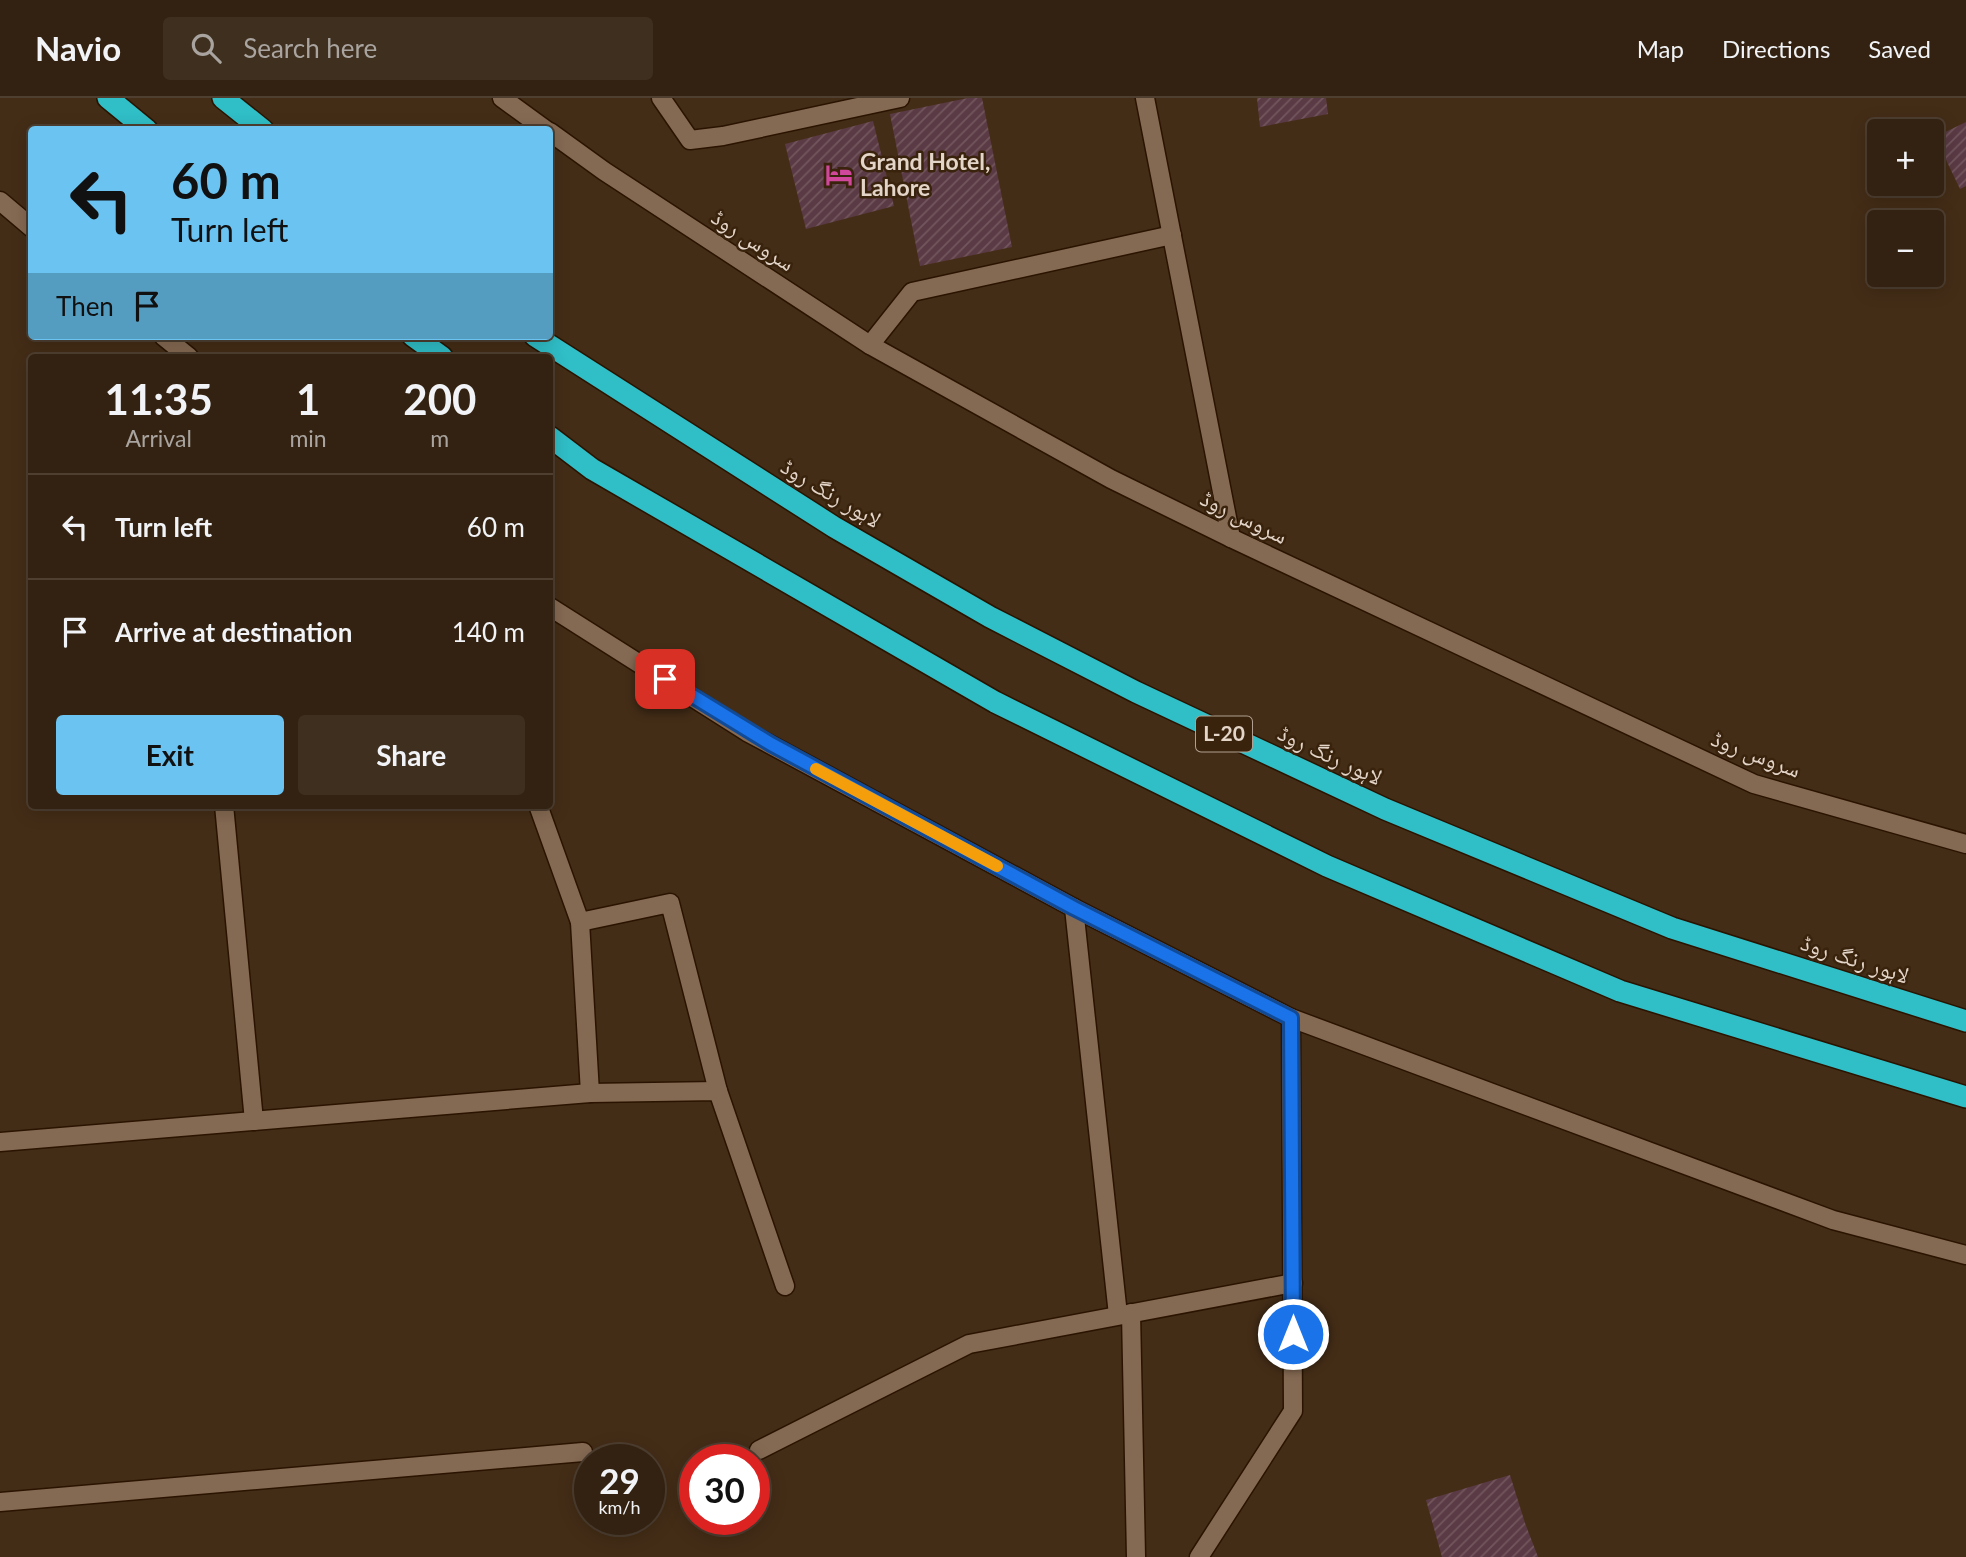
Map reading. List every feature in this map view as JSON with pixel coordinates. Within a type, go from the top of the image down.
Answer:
[{"type":"highway","points":[[108,98],[142,126]]},
{"type":"highway","points":[[223,98],[258,126]]},
{"type":"highway","points":[[419,340],[438,354]]},
{"type":"highway","name":"لاہور رنگ روڈ","points":[[541,340],[834,527],[990,617],[1136,692],[1384,809],[1672,928],[1966,1021]]},
{"type":"highway","points":[[553,439],[592,469],[995,702],[1327,866],[1620,991],[1966,1097]]},
{"type":"street","name":"سروس روڈ","points":[[502,98],[541,126]]},
{"type":"street","points":[[661,98],[690,140],[723,136],[900,98]]},
{"type":"street","points":[[1145,98],[1231,538]]},
{"type":"street","name":"سروس روڈ","points":[[553,135],[870,345],[1111,479],[1754,784],[1966,844]]},
{"type":"street","points":[[0,201],[28,225]]},
{"type":"street","points":[[870,345],[912,292],[1172,235]]},
{"type":"street","points":[[168,340],[186,354]]},
{"type":"street","points":[[553,609],[747,732],[1074,908],[1291,1018],[1833,1220],[1966,1255]]},
{"type":"street","points":[[224,809],[254,1121]]},
{"type":"street","points":[[539,809],[580,922],[590,1093]]},
{"type":"street","points":[[580,922],[670,903],[718,1091],[785,1286]]},
{"type":"street","points":[[1074,908],[1124,1314],[1136,1557]]},
{"type":"street","points":[[1199,1557],[1293,1411],[1291,1018]]},
{"type":"street","points":[[0,1142],[590,1093],[718,1091]]},
{"type":"street","points":[[770,1444],[969,1344],[1293,1283]]},
{"type":"street","points":[[0,1502],[574,1453]]},
{"type":"building","points":[[968,98],[982,98],[1012,247],[920,266],[890,114]]},
{"type":"building","points":[[1257,98],[1326,98],[1328,114],[1260,127]]},
{"type":"building","name":"Grand Hotel, Lahore","points":[[873,121],[894,206],[806,229],[785,144]]},
{"type":"building","points":[[1966,122],[1966,186],[1960,189],[1944,156],[1944,133]]},
{"type":"building","points":[[1510,1475],[1538,1557],[1442,1557],[1426,1500]]},
{"type":"slow traffic","points":[[816,769],[997,866]]},
{"type":"place","name":"Grand Hotel, Lahore","points":[[839,175]]},
{"type":"route","points":[[665,679],[747,732],[1074,908],[1291,1018],[1293,1334]]}]
